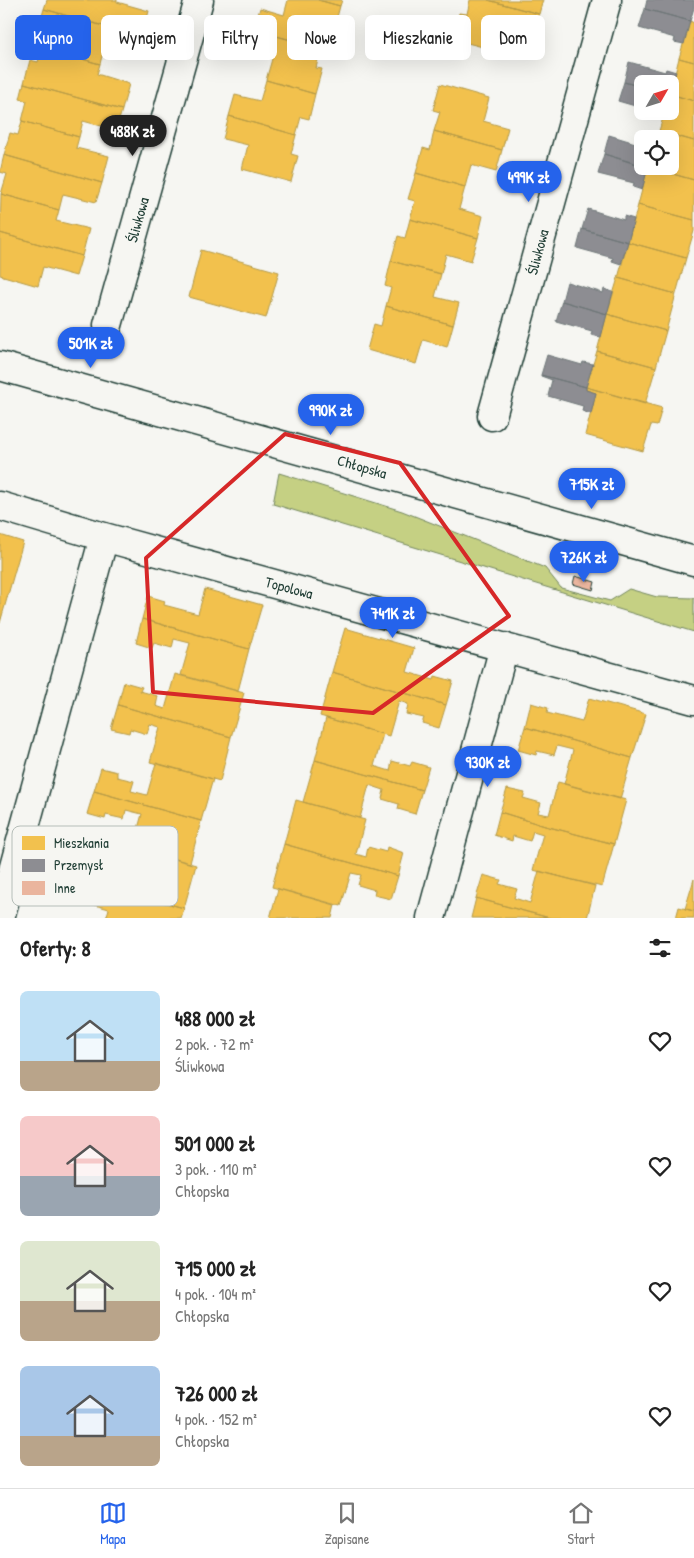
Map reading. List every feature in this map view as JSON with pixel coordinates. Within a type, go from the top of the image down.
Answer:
[{"type":"street","name":"Śliwkowa","points":[[108,325],[199,0]]},
{"type":"street","name":"Śliwkowa","points":[[492,416],[607,0]]},
{"type":"street","name":"Chłopska","points":[[0,366],[694,561]]},
{"type":"street","name":"Topolowa","points":[[0,506],[104,537],[694,700]]},
{"type":"street","points":[[25,826],[104,537]]},
{"type":"street","points":[[431,918],[504,647]]},
{"type":"street","points":[[0,918],[12,874]]},
{"type":"highlighted area","points":[[285,434],[400,463],[509,616],[373,713],[153,692],[146,558]]},
{"type":"green space","points":[[279,473],[402,511],[545,568],[561,588],[610,601],[629,589],[657,597],[694,598],[694,632],[273,504]]},
{"type":"building: Mieszkania","points":[[47,0],[117,0],[117,2],[149,11],[148,15],[101,15],[101,25],[91,22],[91,15],[65,15],[44,9]]},
{"type":"building: Mieszkania","points":[[288,0],[318,0],[340,6],[338,15],[287,15],[287,39],[277,36],[277,15],[258,15],[260,8],[284,15]]},
{"type":"building: Mieszkania","points":[[318,0],[342,0],[340,6]]},
{"type":"building: Mieszkania","points":[[470,0],[488,0],[539,14],[481,15],[481,47],[471,44],[471,15],[458,15],[459,13],[467,14]]},
{"type":"building: Mieszkania","points":[[488,0],[543,0],[539,14]]},
{"type":"building: Mieszkania","points":[[44,9],[65,15],[42,15]]},
{"type":"building: Mieszkania","points":[[690,21],[694,23],[694,62],[679,58]]},
{"type":"building: Mieszkania","points":[[91,22],[101,25],[100,64],[86,60],[91,60]]},
{"type":"building: Mieszkania","points":[[277,36],[287,39],[287,60],[318,60],[316,68],[322,69],[315,94],[266,80],[272,60],[277,60]]},
{"type":"building: Mieszkania","points":[[679,58],[694,62],[694,101],[679,97],[679,75],[675,75]]},
{"type":"building: Mieszkania","points":[[30,60],[38,62],[39,60],[86,60],[100,64],[97,74],[129,84],[122,110],[24,83]]},
{"type":"building: Mieszkania","points":[[266,80],[315,94],[309,119],[301,117],[296,135],[229,116],[235,95],[260,101]]},
{"type":"building: Mieszkania","points":[[24,83],[122,110],[116,130],[83,121],[79,137],[22,121],[27,101],[20,99]]},
{"type":"building: Mieszkania","points":[[440,84],[489,98],[483,121],[508,128],[502,150],[434,131],[440,112],[433,110]]},
{"type":"building: Mieszkania","points":[[679,97],[694,101],[694,141],[679,137],[679,130],[659,130],[662,120],[679,120]]},
{"type":"building: Mieszkania","points":[[229,116],[296,135],[291,154],[298,156],[291,182],[242,169],[248,145],[223,139]]},
{"type":"building: Mieszkania","points":[[22,121],[79,137],[76,148],[109,156],[102,183],[4,155],[10,133],[18,135]]},
{"type":"building: Mieszkania","points":[[434,131],[502,150],[496,172],[471,165],[465,187],[416,173],[423,148],[430,150]]},
{"type":"building: Mieszkania","points":[[679,137],[694,141],[694,180],[676,175],[679,175]]},
{"type":"building: Mieszkania","points":[[4,155],[102,183],[96,202],[63,194],[59,210],[1,194],[7,174],[0,172]]},
{"type":"building: Mieszkania","points":[[416,173],[465,187],[459,209],[483,216],[478,238],[410,219],[415,201],[408,199]]},
{"type":"building: Mieszkania","points":[[646,175],[676,175],[694,180],[694,220],[638,205]]},
{"type":"building: Mieszkania","points":[[1,194],[59,210],[56,221],[89,229],[82,256],[0,233]]},
{"type":"building: Mieszkania","points":[[638,205],[694,220],[694,231],[686,258],[628,242]]},
{"type":"building: Mieszkania","points":[[410,219],[478,238],[471,261],[446,254],[441,274],[391,261],[398,236],[405,238]]},
{"type":"building: Mieszkania","points":[[0,233],[82,256],[76,276],[43,267],[38,286],[0,275]]},
{"type":"building: Mieszkania","points":[[628,242],[686,258],[676,294],[618,278]]},
{"type":"building: Mieszkania","points":[[201,250],[279,272],[266,318],[189,297]]},
{"type":"building: Mieszkania","points":[[391,261],[441,274],[435,297],[459,303],[453,325],[386,306],[391,288],[385,286]]},
{"type":"building: Mieszkania","points":[[618,278],[676,294],[666,331],[607,314]]},
{"type":"building: Mieszkania","points":[[386,306],[453,325],[447,347],[423,340],[416,364],[367,350],[374,324],[381,326]]},
{"type":"building: Mieszkania","points":[[607,314],[666,331],[656,367],[597,351]]},
{"type":"building: Mieszkania","points":[[597,351],[656,367],[645,404],[586,387]]},
{"type":"building: Mieszkania","points":[[586,387],[662,408],[657,426],[651,425],[643,451],[585,435],[596,393],[586,390]]},
{"type":"building: Mieszkania","points":[[0,535],[23,542],[0,623]]},
{"type":"building: Mieszkania","points":[[205,589],[262,605],[249,649],[142,619],[148,596],[165,601],[164,605],[198,614]]},
{"type":"building: Mieszkania","points":[[142,619],[249,649],[238,691],[181,675],[190,643],[174,639],[172,648],[154,643],[152,648],[136,643]]},
{"type":"building: Mieszkania","points":[[345,628],[414,648],[407,672],[434,680],[435,676],[453,681],[446,705],[332,672]]},
{"type":"building: Mieszkania","points":[[332,672],[446,705],[439,728],[422,723],[424,718],[406,714],[408,704],[399,701],[389,736],[320,716]]},
{"type":"building: Mieszkania","points":[[175,674],[244,693],[231,737],[118,705],[124,682],[142,687],[140,691],[158,696],[156,706],[165,709]]},
{"type":"building: Mieszkania","points":[[589,698],[646,714],[632,758],[525,727],[531,703],[548,708],[547,713],[582,722]]},
{"type":"building: Mieszkania","points":[[118,705],[231,737],[220,781],[150,762],[160,727],[150,724],[147,734],[130,729],[129,733],[111,729]]},
{"type":"building: Mieszkania","points":[[326,718],[383,734],[374,766],[390,771],[392,761],[410,766],[412,762],[429,767],[422,790],[315,760]]},
{"type":"building: Mieszkania","points":[[525,727],[632,758],[620,799],[564,784],[573,750],[557,746],[554,755],[537,751],[536,755],[518,750]]},
{"type":"building: Mieszkania","points":[[315,760],[422,790],[415,814],[398,809],[399,804],[382,799],[384,790],[369,785],[360,818],[303,802]]},
{"type":"building: Mieszkania","points":[[156,763],[213,779],[201,821],[94,791],[101,768],[117,772],[117,777],[134,781],[131,791],[147,795]]},
{"type":"building: Mieszkania","points":[[558,782],[626,800],[614,844],[500,812],[507,789],[525,793],[523,798],[541,803],[538,813],[549,815]]},
{"type":"building: Mieszkania","points":[[94,791],[201,821],[190,863],[178,860],[178,826],[139,826],[142,814],[126,810],[124,819],[106,815],[105,819],[87,814]]},
{"type":"building: Mieszkania","points":[[296,800],[365,820],[356,854],[366,857],[368,847],[386,852],[387,847],[404,853],[398,876],[284,844]]},
{"type":"building: Mieszkania","points":[[500,812],[614,844],[602,887],[533,870],[543,834],[533,831],[530,841],[513,836],[512,841],[494,835]]},
{"type":"building: Mieszkania","points":[[284,844],[398,876],[391,899],[374,895],[375,890],[358,885],[361,875],[351,873],[341,906],[272,887]]},
{"type":"building: Mieszkania","points":[[178,860],[196,865],[184,908],[177,906]]},
{"type":"building: Mieszkania","points":[[539,871],[595,886],[587,918],[550,918],[476,898],[483,875],[501,880],[499,884],[517,889],[514,898],[530,903]]},
{"type":"building: Mieszkania","points":[[694,879],[694,911],[685,909]]},
{"type":"building: Mieszkania","points":[[278,889],[335,905],[332,918],[270,918]]},
{"type":"building: Mieszkania","points":[[476,898],[527,912],[550,918],[471,918]]},
{"type":"building: Mieszkania","points":[[98,906],[177,906],[184,908],[181,918],[106,918],[109,909]]},
{"type":"building: Mieszkania","points":[[679,907],[694,911],[694,918],[676,918]]},
{"type":"building: Przemysł","points":[[647,0],[694,0],[690,21],[645,9]]},
{"type":"building: Przemysł","points":[[645,9],[690,21],[684,44],[674,42],[675,38],[639,28]]},
{"type":"building: Przemysł","points":[[629,62],[665,72],[666,69],[676,72],[675,75],[634,75],[634,85],[624,82]]},
{"type":"building: Przemysł","points":[[624,82],[634,85],[634,106],[618,101]]},
{"type":"building: Przemysł","points":[[609,135],[634,143],[634,163],[604,154]]},
{"type":"building: Przemysł","points":[[604,154],[634,163],[634,175],[646,175],[642,190],[633,187],[634,183],[598,174]]},
{"type":"building: Przemysł","points":[[588,209],[624,220],[624,216],[634,219],[628,242],[582,229]]},
{"type":"building: Przemysł","points":[[582,229],[628,242],[621,264],[612,261],[613,258],[577,248]]},
{"type":"building: Przemysł","points":[[567,282],[603,293],[604,289],[613,292],[607,314],[562,301]]},
{"type":"building: Przemysł","points":[[562,301],[607,314],[601,337],[591,335],[592,331],[556,321]]},
{"type":"building: Przemysł","points":[[547,355],[582,365],[583,362],[593,364],[586,387],[541,375]]},
{"type":"building: Przemysł","points":[[541,375],[586,387],[586,390],[596,393],[591,414],[582,411],[583,406],[548,396],[552,380]]},
{"type":"building: Inne","points":[[575,576],[595,582],[593,590],[573,584]]}]
